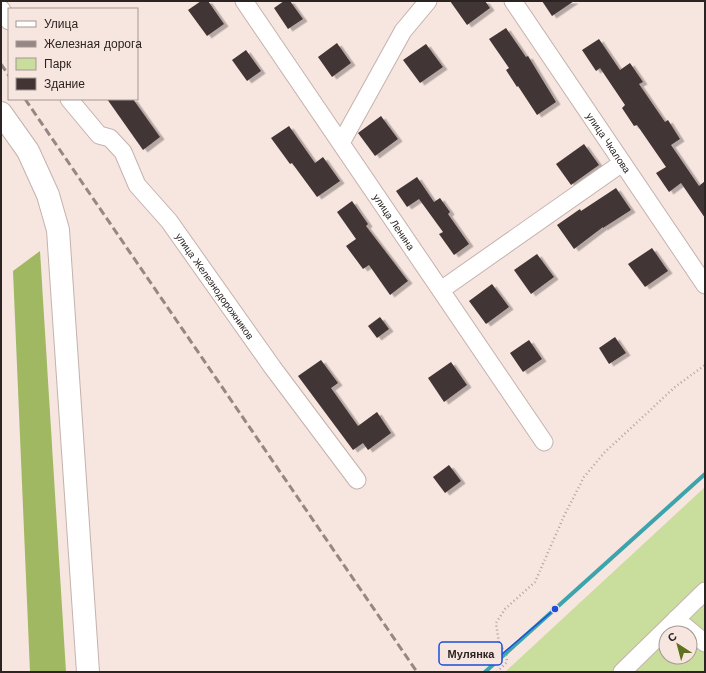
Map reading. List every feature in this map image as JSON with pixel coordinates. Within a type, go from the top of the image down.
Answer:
[{"type":"main road","points":[[1,113],[28,151],[48,195],[58,230],[88,672]]},
{"type":"street","name":"улица Ленина","points":[[244,1],[544,442]]},
{"type":"street","points":[[341,143],[403,31],[428,1]]},
{"type":"street","name":"улица Чкалова","points":[[513,1],[705,285]]},
{"type":"street","points":[[1,9],[8,19]]},
{"type":"street","name":"улица Железнодорожников","points":[[70,100],[99,135],[110,138],[123,152],[137,185],[169,221],[273,368],[357,480]]},
{"type":"street","points":[[441,290],[622,163]]},
{"type":"street","points":[[622,672],[705,591]]},
{"type":"street","points":[[676,619],[705,643]]},
{"type":"path","points":[[497,672],[507,662],[506,653],[499,643],[496,623],[505,609],[535,582],[561,522],[584,477],[604,453],[664,397],[705,365]]},
{"type":"green space","points":[[40,251],[66,672],[30,672],[13,271]]},
{"type":"green space","points":[[705,487],[705,672],[505,672]]},
{"type":"building","points":[[201,1],[208,1],[224,24],[207,36],[188,10]]},
{"type":"building","points":[[284,1],[290,1],[303,19],[288,29],[274,8]]},
{"type":"building","points":[[450,1],[485,1],[490,8],[467,25]]},
{"type":"building","points":[[542,1],[574,1],[552,16]]},
{"type":"building","points":[[506,28],[526,57],[528,56],[556,102],[537,115],[506,70],[509,68],[489,39]]},
{"type":"building","points":[[599,39],[620,70],[630,63],[643,82],[639,84],[665,122],[668,120],[680,139],[671,145],[699,186],[705,181],[705,218],[681,183],[669,192],[656,173],[666,167],[637,125],[634,126],[622,108],[625,105],[600,68],[596,71],[582,50]]},
{"type":"building","points":[[337,43],[351,63],[332,77],[318,57]]},
{"type":"building","points":[[426,44],[443,67],[420,83],[403,60]]},
{"type":"building","points":[[246,50],[261,71],[247,81],[232,60]]},
{"type":"building","points":[[108,100],[134,100],[160,137],[143,150]]},
{"type":"building","points":[[381,116],[398,139],[375,156],[358,133]]},
{"type":"building","points":[[289,126],[315,163],[323,157],[340,181],[317,197],[271,138]]},
{"type":"building","points":[[584,144],[599,165],[571,185],[556,164]]},
{"type":"building","points":[[417,177],[434,202],[440,198],[450,212],[448,214],[469,244],[454,255],[439,234],[443,232],[419,199],[407,207],[396,191]]},
{"type":"building","points":[[616,188],[631,210],[603,227],[574,249],[557,225],[580,209],[581,211]]},
{"type":"building","points":[[352,201],[368,224],[366,226],[408,281],[390,295],[369,265],[363,269],[346,246],[356,239],[337,212]]},
{"type":"building","points":[[652,248],[668,271],[645,287],[628,264]]},
{"type":"building","points":[[537,254],[554,277],[531,294],[514,270]]},
{"type":"building","points":[[492,284],[509,307],[486,324],[469,301]]},
{"type":"building","points":[[380,317],[389,329],[377,338],[368,326]]},
{"type":"building","points":[[615,337],[626,353],[609,364],[599,348]]},
{"type":"building","points":[[529,340],[542,359],[523,372],[510,353]]},
{"type":"building","points":[[321,360],[338,383],[331,388],[358,426],[377,412],[391,433],[368,450],[363,443],[353,450],[298,376]]},
{"type":"building","points":[[451,362],[467,385],[444,402],[428,378]]},
{"type":"building","points":[[449,465],[461,481],[445,493],[433,477]]},
{"type":"waterway","points":[[485,672],[705,474]]},
{"type":"railway","points":[[1,64],[8,74]]},
{"type":"railway","points":[[26,100],[417,672]]},
{"type":"place","name":"Мулянка","points":[[555,609]]}]
